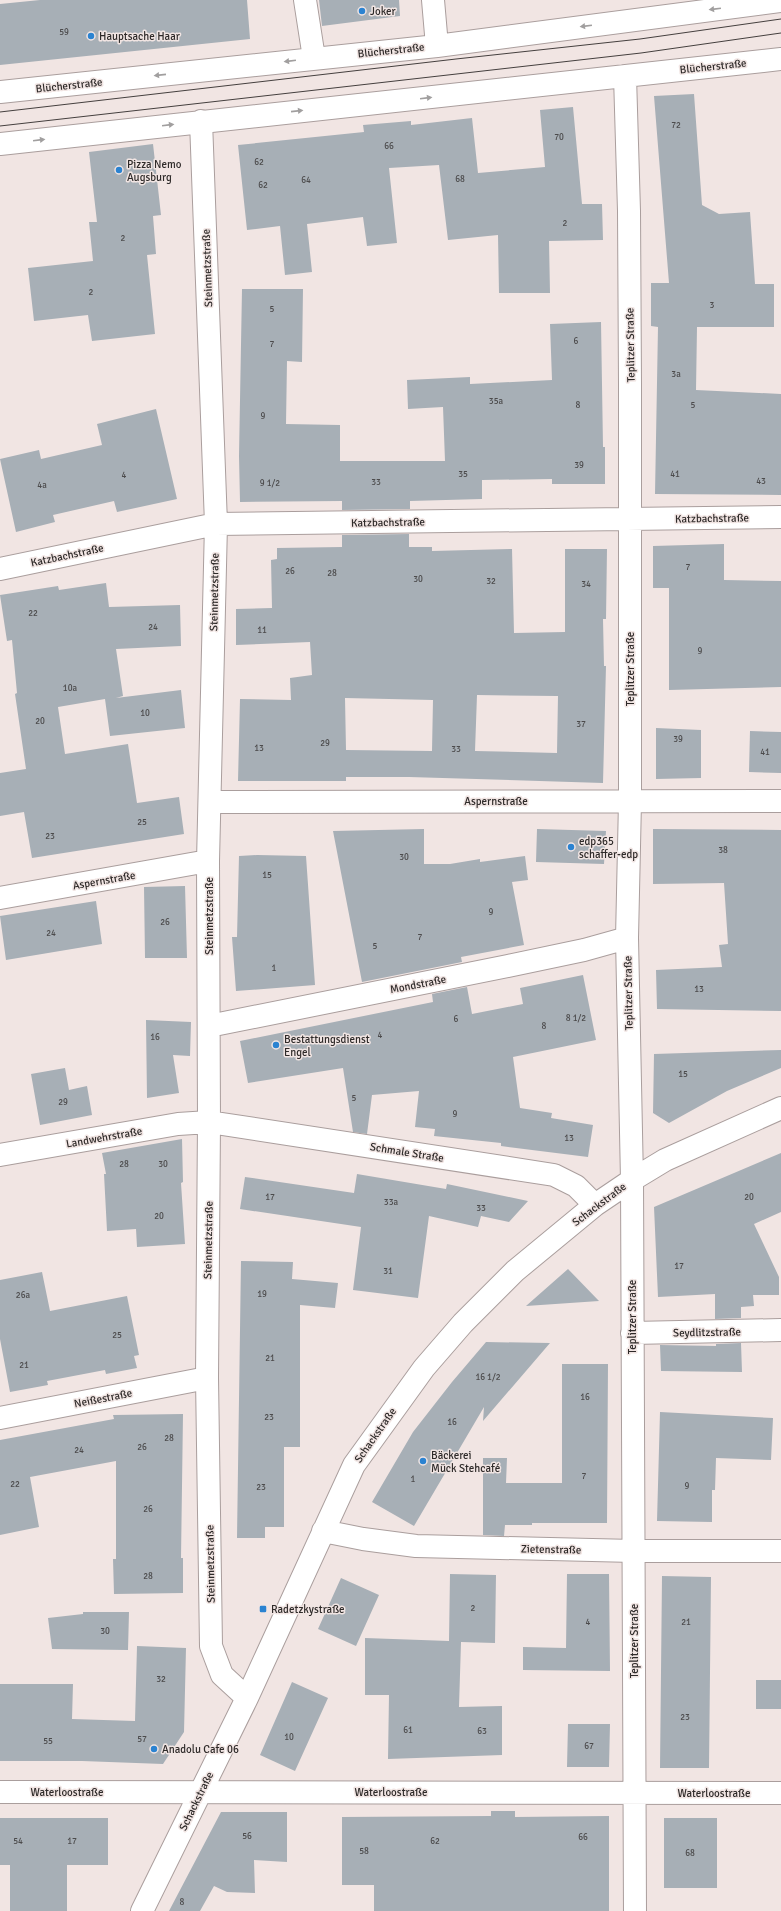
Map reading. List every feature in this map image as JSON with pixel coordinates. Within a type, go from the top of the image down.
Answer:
[{"type":"street","points":[[305,0],[314,58]]},
{"type":"street","points":[[433,0],[437,46]]},
{"type":"street","name":"Blücherstraße","points":[[0,92],[437,46],[781,1]]},
{"type":"street","name":"Blücherstraße","points":[[0,144],[781,59]]},
{"type":"street","name":"Teplitzer Straße","points":[[625,76],[629,210],[630,801],[626,938],[632,1180],[635,1911]]},
{"type":"street","name":"Steinmetzstraße","points":[[201,121],[216,524],[211,802],[208,861],[209,1122],[207,1378],[211,1646],[222,1675],[247,1698]]},
{"type":"street","name":"Katzbachstraße","points":[[0,569],[216,524],[781,517]]},
{"type":"street","name":"Aspernstraße","points":[[211,802],[781,801]]},
{"type":"street","name":"Aspernstraße","points":[[0,898],[208,861]]},
{"type":"street","name":"Mondstraße","points":[[209,1026],[576,952],[626,938]]},
{"type":"street","name":"Schackstraße","points":[[142,1911],[247,1698],[354,1465],[424,1368],[463,1323],[515,1271],[595,1205],[665,1160],[781,1108]]},
{"type":"street","name":"Landwehrstraße","points":[[0,1155],[178,1124],[209,1122]]},
{"type":"street","name":"Schmale Straße","points":[[209,1122],[554,1175],[576,1186],[595,1205]]},
{"type":"street","name":"Seydlitzstraße","points":[[632,1333],[781,1330]]},
{"type":"street","name":"Neißestraße","points":[[0,1418],[207,1378]]},
{"type":"street","name":"Zietenstraße","points":[[323,1531],[363,1539],[416,1546],[634,1551],[781,1551]]},
{"type":"street","name":"Waterloostraße","points":[[0,1792],[201,1791],[781,1793]]},
{"type":"building","points":[[40,0],[247,0],[250,39],[0,65],[0,4]]},
{"type":"building","points":[[319,0],[399,0],[400,16],[322,26]]},
{"type":"building","points":[[694,94],[702,205],[719,214],[750,212],[755,284],[774,284],[774,327],[697,327],[696,390],[781,394],[781,495],[655,494],[658,327],[651,326],[651,283],[669,283],[654,96]]},
{"type":"building","points":[[573,107],[582,204],[602,204],[603,240],[549,241],[550,293],[499,293],[498,235],[448,240],[439,165],[389,168],[397,243],[367,246],[363,217],[307,224],[312,272],[285,275],[280,226],[247,230],[238,145],[364,132],[363,125],[411,121],[411,125],[472,118],[478,173],[545,167],[540,110]]},
{"type":"building","points":[[153,144],[161,215],[153,216],[156,254],[147,255],[155,334],[92,341],[88,315],[34,321],[28,268],[93,261],[89,222],[97,222],[89,152]]},
{"type":"building","points":[[242,289],[303,289],[302,362],[287,361],[286,424],[340,425],[340,461],[445,461],[443,407],[408,409],[407,380],[470,377],[470,384],[552,380],[550,324],[601,322],[605,484],[552,484],[552,479],[482,480],[482,499],[410,501],[410,509],[342,510],[342,501],[240,502],[239,456]]},
{"type":"building","points":[[156,409],[177,499],[117,512],[114,501],[53,515],[55,522],[16,532],[0,459],[39,450],[41,459],[102,445],[97,424]]},
{"type":"building","points":[[409,534],[409,547],[432,547],[432,551],[512,549],[514,633],[565,632],[565,549],[607,549],[606,619],[603,619],[604,666],[606,666],[603,783],[409,777],[346,777],[346,781],[238,781],[240,699],[291,700],[290,678],[312,675],[310,642],[236,645],[236,609],[272,608],[271,560],[277,559],[277,548],[342,547],[342,535]],"holes":[[[477,695],[558,696],[557,753],[475,751]],[[345,698],[433,700],[432,751],[346,750]]]},
{"type":"building","points":[[724,544],[724,580],[781,581],[781,687],[669,690],[669,588],[653,588],[653,546]]},
{"type":"building","points":[[106,583],[109,607],[180,605],[181,646],[116,649],[123,696],[116,698],[181,690],[185,728],[110,736],[105,699],[58,707],[65,754],[128,744],[137,803],[179,797],[184,834],[32,858],[24,812],[0,816],[0,773],[26,769],[15,694],[17,693],[12,640],[7,641],[0,595],[58,586],[59,590]]},
{"type":"building","points":[[656,728],[701,730],[701,778],[656,779]]},
{"type":"building","points":[[750,731],[781,732],[781,773],[749,772]]},
{"type":"building","points":[[424,829],[424,864],[450,864],[480,859],[480,862],[525,856],[528,880],[512,882],[524,945],[461,957],[462,962],[362,982],[333,831]]},
{"type":"building","name":"edp365 schaffer-edp","points":[[537,829],[606,831],[604,864],[536,862]]},
{"type":"building","points":[[653,829],[781,830],[781,1011],[657,1009],[656,970],[722,967],[719,945],[728,944],[724,883],[653,884]]},
{"type":"building","points":[[239,856],[306,856],[315,985],[236,991],[232,937],[237,937]]},
{"type":"building","points":[[185,886],[187,958],[145,958],[144,887]]},
{"type":"building","points":[[96,901],[102,944],[6,960],[0,916]]},
{"type":"building","points":[[583,975],[596,1040],[513,1057],[520,1108],[552,1113],[551,1118],[593,1125],[588,1157],[501,1146],[501,1143],[434,1136],[435,1129],[415,1127],[419,1091],[372,1095],[367,1134],[353,1132],[343,1068],[248,1083],[240,1041],[433,1002],[432,994],[467,987],[472,1014],[523,1004],[520,988]]},
{"type":"building","points":[[146,1020],[191,1022],[190,1056],[173,1055],[179,1093],[147,1098]]},
{"type":"building","points":[[781,1050],[781,1068],[727,1091],[669,1123],[653,1113],[654,1054]]},
{"type":"building","points":[[65,1068],[69,1090],[87,1086],[92,1115],[40,1125],[31,1074]]},
{"type":"building","points":[[182,1139],[183,1182],[181,1183],[185,1244],[137,1247],[136,1229],[107,1231],[104,1174],[106,1174],[102,1153]]},
{"type":"building","points":[[781,1153],[781,1212],[754,1224],[779,1277],[779,1295],[753,1295],[754,1306],[741,1307],[741,1318],[715,1319],[715,1294],[658,1297],[654,1207]]},
{"type":"building","points":[[357,1174],[446,1189],[447,1184],[528,1201],[509,1222],[481,1216],[478,1227],[429,1216],[418,1298],[353,1290],[361,1227],[240,1209],[245,1177],[354,1193]]},
{"type":"building","points":[[241,1261],[293,1262],[292,1279],[338,1283],[335,1308],[300,1305],[300,1447],[284,1447],[284,1527],[265,1527],[265,1538],[237,1538]]},
{"type":"building","points":[[568,1269],[599,1301],[526,1306]]},
{"type":"building","points":[[42,1272],[50,1311],[127,1296],[139,1355],[134,1356],[137,1368],[106,1374],[105,1370],[47,1381],[48,1385],[10,1392],[0,1339],[0,1280]]},
{"type":"building","points":[[486,1342],[550,1343],[483,1421],[484,1407],[414,1526],[372,1502],[413,1432],[452,1382]]},
{"type":"building","points":[[741,1343],[742,1372],[661,1371],[660,1345],[716,1346],[716,1344]]},
{"type":"building","points":[[562,1364],[608,1364],[607,1523],[532,1523],[532,1525],[505,1525],[504,1536],[483,1535],[483,1458],[507,1458],[506,1483],[562,1483]]},
{"type":"building","points":[[660,1412],[773,1418],[771,1460],[716,1458],[715,1490],[712,1490],[712,1522],[657,1521]]},
{"type":"building","points":[[183,1414],[181,1558],[183,1558],[183,1593],[114,1594],[113,1559],[116,1559],[116,1461],[30,1477],[39,1527],[0,1535],[0,1440],[114,1419],[113,1415]]},
{"type":"building","points":[[450,1574],[496,1575],[495,1643],[461,1642],[459,1707],[502,1706],[502,1755],[388,1759],[389,1695],[365,1695],[365,1638],[449,1641]]},
{"type":"building","points":[[567,1574],[609,1574],[610,1671],[523,1670],[523,1647],[566,1648]]},
{"type":"building","points":[[662,1576],[711,1577],[709,1768],[660,1768]]},
{"type":"building","points":[[341,1578],[379,1595],[356,1646],[318,1629]]},
{"type":"building","points":[[83,1612],[129,1612],[128,1650],[52,1649],[48,1618],[83,1614]]},
{"type":"building","points":[[137,1646],[186,1648],[184,1732],[163,1764],[82,1761],[0,1761],[0,1684],[73,1684],[72,1719],[135,1721]]},
{"type":"building","points":[[756,1680],[781,1680],[781,1709],[756,1709]]},
{"type":"building","points":[[292,1682],[328,1698],[295,1771],[260,1755]]},
{"type":"building","points":[[568,1724],[610,1724],[609,1767],[567,1767]]},
{"type":"building","points":[[491,1811],[515,1811],[515,1817],[609,1816],[609,1911],[374,1911],[374,1885],[342,1885],[342,1817],[491,1816]]},
{"type":"building","points":[[221,1812],[287,1812],[287,1862],[254,1860],[255,1893],[227,1892],[214,1886],[200,1911],[169,1911]]},
{"type":"building","points":[[0,1818],[108,1818],[108,1865],[67,1865],[67,1911],[10,1911],[10,1865],[0,1865]]},
{"type":"building","points":[[664,1818],[717,1818],[717,1888],[664,1888]]},
{"type":"tram line","points":[[0,112],[640,39],[781,19]]},
{"type":"tram line","points":[[0,126],[641,53],[781,33]]},
{"type":"place","name":"Joker","points":[[362,11]]},
{"type":"place","name":"Hauptsache Haar","points":[[91,36]]},
{"type":"place","name":"Pizza Nemo Augsburg","points":[[119,170]]},
{"type":"place","name":"edp365 schaffer-edp","points":[[571,847]]},
{"type":"place","name":"Bestattungsdienst Engel","points":[[276,1045]]},
{"type":"place","name":"Bäckerei Mück Stehcafé","points":[[423,1461]]},
{"type":"place","name":"Radetzkystraße","points":[[263,1609]]},
{"type":"place","name":"Anadolu Cafe 06","points":[[154,1749]]}]
